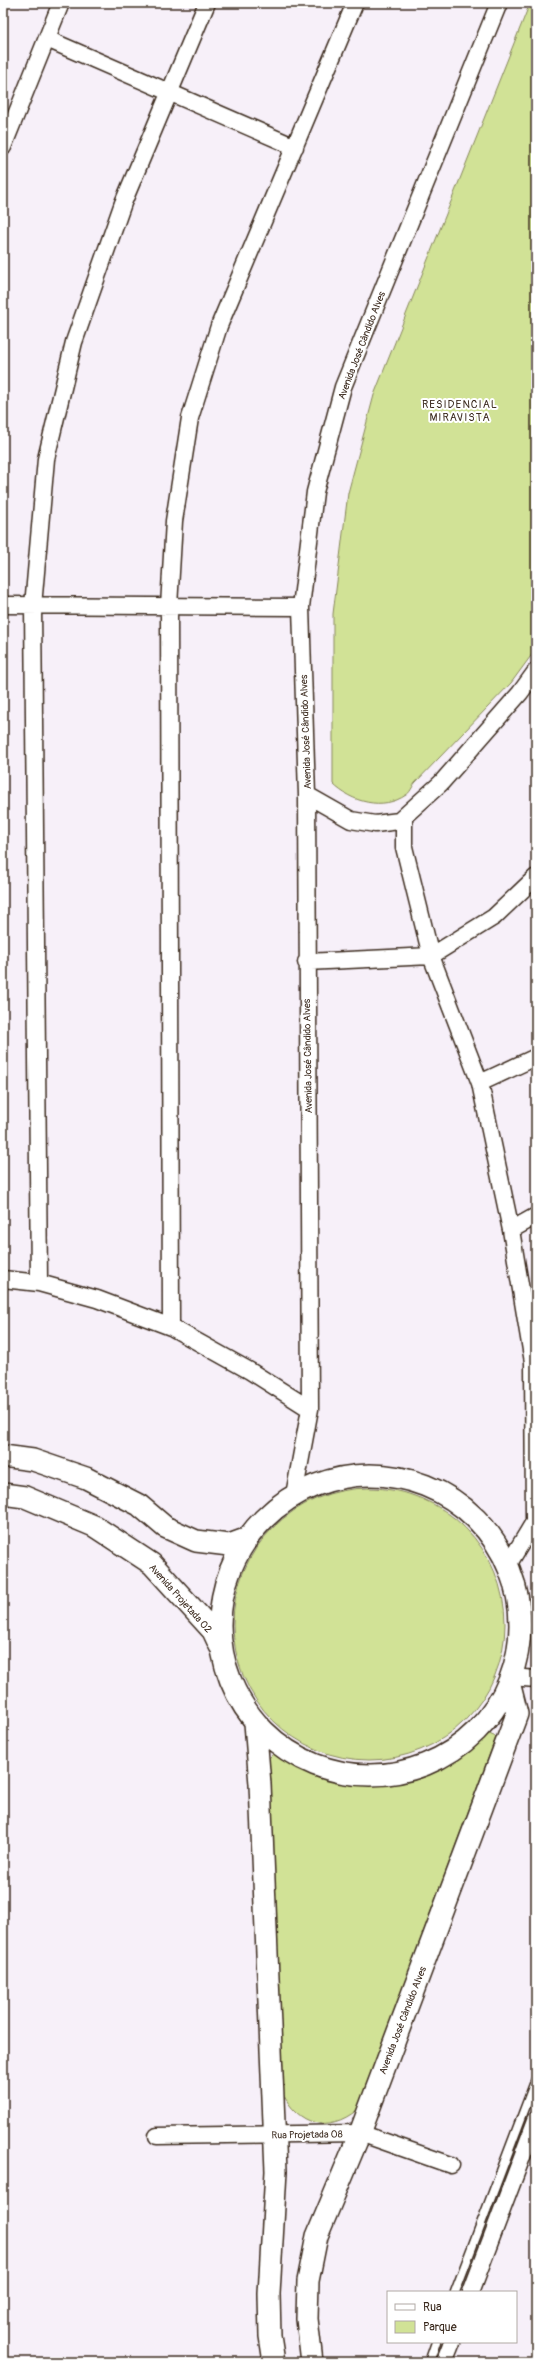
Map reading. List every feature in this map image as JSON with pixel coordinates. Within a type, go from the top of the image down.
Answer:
[{"type":"street","points":[[3,147],[61,3]]},
{"type":"street","points":[[39,1283],[34,606],[46,459],[74,342],[123,203],[171,92],[207,3]]},
{"type":"street","points":[[171,1327],[169,606],[174,521],[190,418],[219,326],[355,3]]},
{"type":"street","name":"Avenida José Cândido Alves","points":[[294,1495],[310,1409],[306,962],[307,795],[301,607],[315,492],[343,387],[499,3]]},
{"type":"street","points":[[47,39],[295,147]]},
{"type":"street","points":[[3,605],[301,607]]},
{"type":"street","points":[[307,795],[351,820],[375,824],[399,821],[442,783],[520,693],[536,671]]},
{"type":"street","points":[[404,817],[404,847],[431,956],[480,1083],[511,1230],[535,1362],[535,1522],[508,1565]]},
{"type":"street","points":[[306,962],[431,956],[494,917],[536,877]]},
{"type":"street","points":[[480,1083],[536,1058]]},
{"type":"street","points":[[511,1230],[536,1216]]},
{"type":"street","points":[[3,1279],[39,1283],[97,1299],[171,1327],[250,1371],[310,1409]]},
{"type":"street","points":[[3,1456],[34,1460],[86,1478],[139,1505],[165,1527],[196,1541],[229,1545],[248,1538]]},
{"type":"street","points":[[390,1475],[410,1479],[447,1495],[463,1506],[491,1535],[508,1565],[516,1589],[520,1611],[520,1633],[510,1680],[492,1713],[463,1743],[426,1764],[386,1775],[351,1774],[324,1769],[286,1751],[255,1723],[234,1689],[222,1650],[220,1611],[229,1572],[248,1538],[261,1521],[294,1495],[324,1482],[350,1476],[390,1475]]},
{"type":"street","name":"Avenida Projetada 02","points":[[3,1494],[25,1497],[94,1526],[152,1564],[213,1631],[222,1650]]},
{"type":"street","points":[[510,1680],[536,1679]]},
{"type":"street","name":"Avenida José Cândido Alves","points":[[312,2362],[307,2319],[308,2281],[317,2236],[360,2133],[517,1714],[510,1680]]},
{"type":"street","points":[[255,1723],[260,1784],[276,2171],[269,2294],[270,2336],[274,2362]]},
{"type":"street","points":[[471,2291],[536,2120]]},
{"type":"street","name":"Rua Projetada 08","points":[[157,2136],[360,2133],[451,2165]]},
{"type":"street","points":[[444,2362],[452,2343]]},
{"type":"lane","points":[[455,2291],[536,2079]]},
{"type":"lane","points":[[429,2362],[436,2343]]},
{"type":"green space","points":[[530,3],[536,3],[536,649],[511,683],[415,783],[407,794],[397,800],[387,803],[358,800],[349,796],[333,784],[333,614],[348,493],[374,395]]},
{"type":"green space","points":[[369,1488],[408,1494],[433,1504],[465,1528],[482,1549],[494,1572],[502,1598],[505,1624],[499,1663],[489,1688],[465,1720],[444,1737],[421,1749],[395,1757],[369,1760],[330,1754],[305,1744],[273,1720],[256,1699],[244,1676],[236,1650],[233,1624],[239,1585],[249,1560],[273,1528],[294,1511],[317,1499],[343,1491]]},
{"type":"green space","points":[[487,1733],[496,1737],[357,2110],[335,2122],[315,2122],[305,2119],[296,2112],[282,2092],[267,1760],[274,1753],[311,1772],[346,1783],[369,1785],[390,1783],[412,1779],[432,1771],[451,1761],[470,1748]]},
{"type":"district","name":"RESIDENCIAL MIRAVISTA","points":[[460,410]]}]
